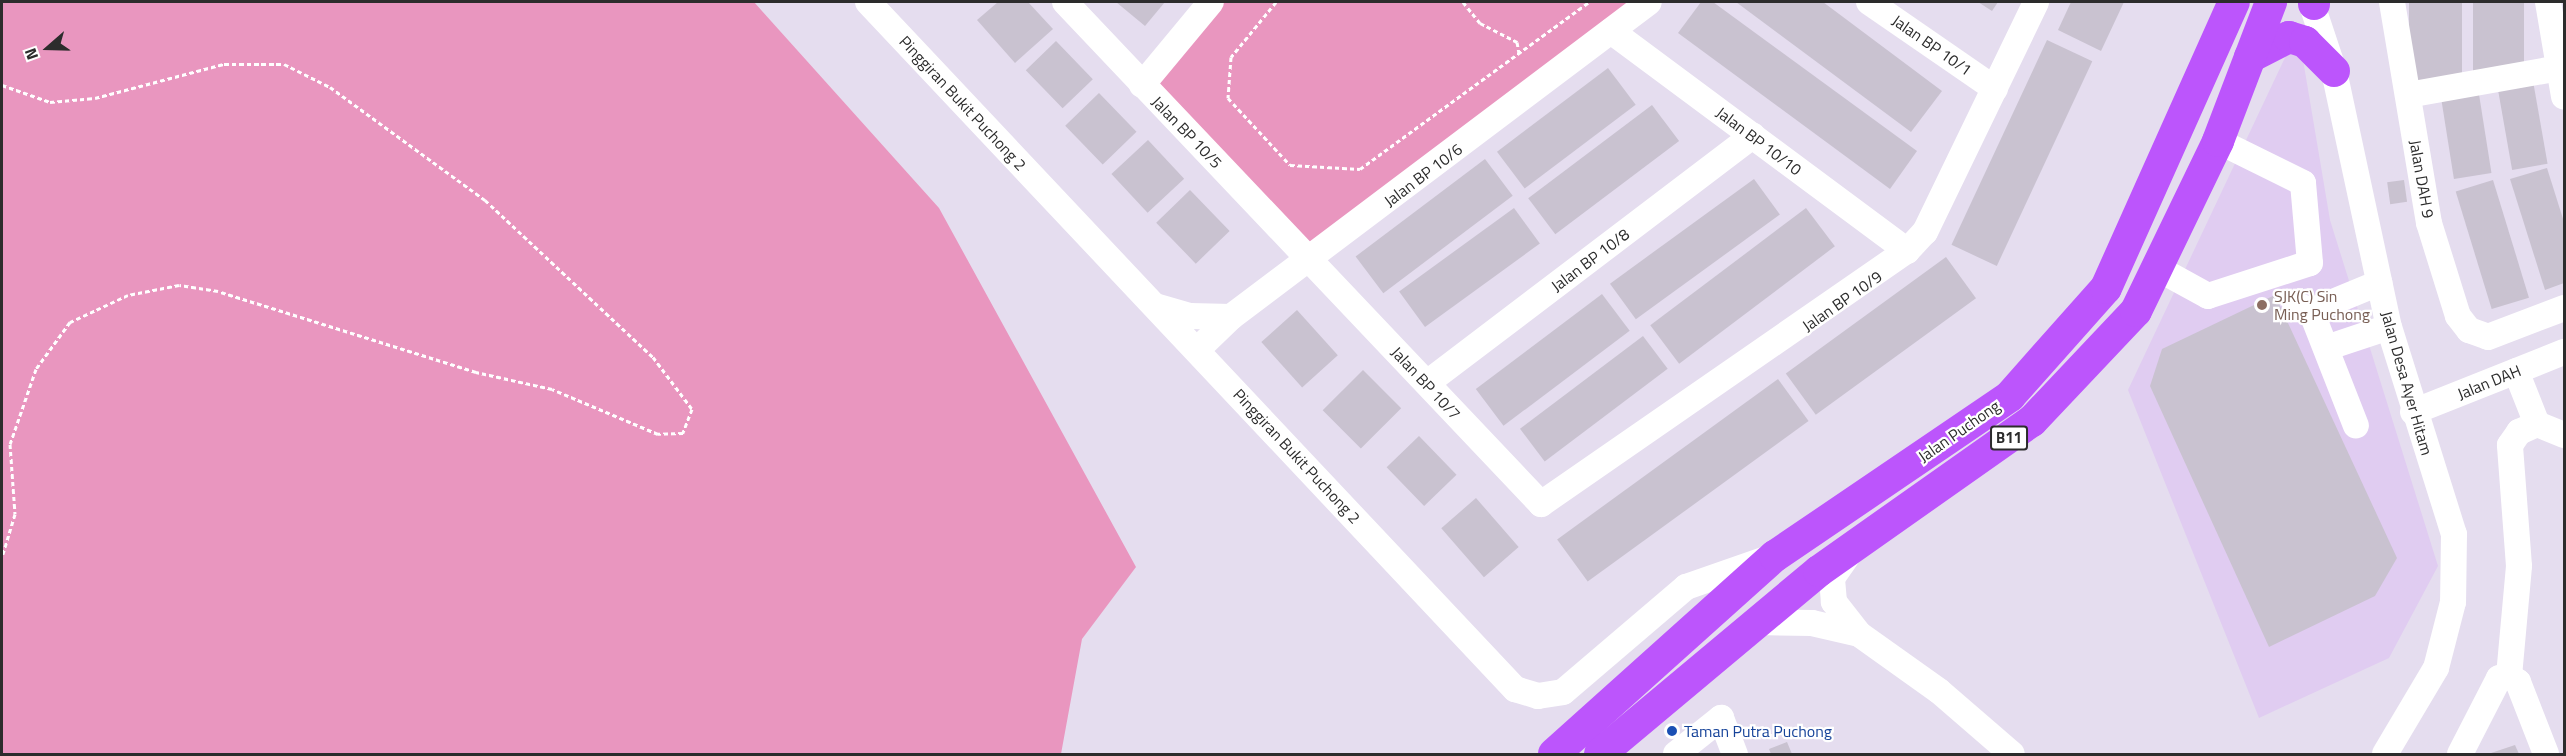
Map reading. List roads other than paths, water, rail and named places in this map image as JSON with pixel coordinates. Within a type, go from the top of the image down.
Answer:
[{"type":"main road","name":"Jalan Puchong","points":[[1554,754],[1776,556],[2010,396],[2106,288],[2234,2]]},
{"type":"main road","name":"Jalan Puchong","points":[[1600,754],[1756,622],[2032,421],[2136,311],[2218,141],[2271,2]]},
{"type":"main road","points":[[2250,57],[2289,37],[2305,42],[2334,71]]},
{"type":"street","name":"Pinggiran Bukit Puchong 2","points":[[868,2],[1515,690],[1538,696],[1563,692],[1686,587],[1776,556]]},
{"type":"street","name":"Jalan BP 10/5","points":[[1065,2],[1309,262]]},
{"type":"street","points":[[1142,85],[1211,2]]},
{"type":"street","name":"Jalan BP 10/6","points":[[1197,351],[1231,317],[1309,262],[1649,2]]},
{"type":"street","name":"Jalan BP 10/1","points":[[1869,2],[1995,89]]},
{"type":"street","name":"Jalan BP 10/9","points":[[1540,504],[1907,251],[1925,232],[2036,2]]},
{"type":"street","name":"Jalan Desa Ayer Hitam","points":[[2313,2],[2334,71],[2389,327],[2413,412],[2454,534],[2457,570],[2436,668],[2385,754]]},
{"type":"street","name":"Jalan DAH 9","points":[[2392,2],[2429,223],[2458,316],[2469,330],[2488,337],[2565,308]]},
{"type":"street","points":[[2548,2],[2565,97]]},
{"type":"street","name":"Jalan BP 10/10","points":[[1611,31],[1907,251]]},
{"type":"street","points":[[2408,95],[2559,68]]},
{"type":"street","name":"Jalan BP 10/8","points":[[1428,383],[1753,136]]},
{"type":"street","points":[[2157,268],[2208,296],[2310,263],[2303,183],[2218,141]]},
{"type":"street","name":"Jalan BP 10/7","points":[[1309,262],[1428,383],[1540,504]]},
{"type":"street","points":[[2356,426],[2326,348],[2303,308],[2379,283]]},
{"type":"street","points":[[1153,305],[1190,316],[1231,317]]},
{"type":"street","points":[[2326,348],[2389,327]]},
{"type":"street","name":"Jalan DAH","points":[[2413,412],[2565,352]]},
{"type":"street","points":[[2516,371],[2537,424]]},
{"type":"street","points":[[2546,754],[2513,679],[2519,566],[2510,445],[2519,432],[2537,424],[2565,435]]},
{"type":"street","points":[[1852,550],[1832,578],[1834,602],[1859,634],[1938,691],[2012,754]]},
{"type":"street","points":[[1756,622],[1812,623],[1859,634]]},
{"type":"street","points":[[2460,754],[2499,678],[2513,679]]},
{"type":"street","points":[[1676,754],[1721,718],[1735,754]]},
{"type":"place","name":"SJK(C) Sin Ming Puchong","points":[[2262,305]]},
{"type":"place","name":"Taman Putra Puchong","points":[[1672,731]]}]
